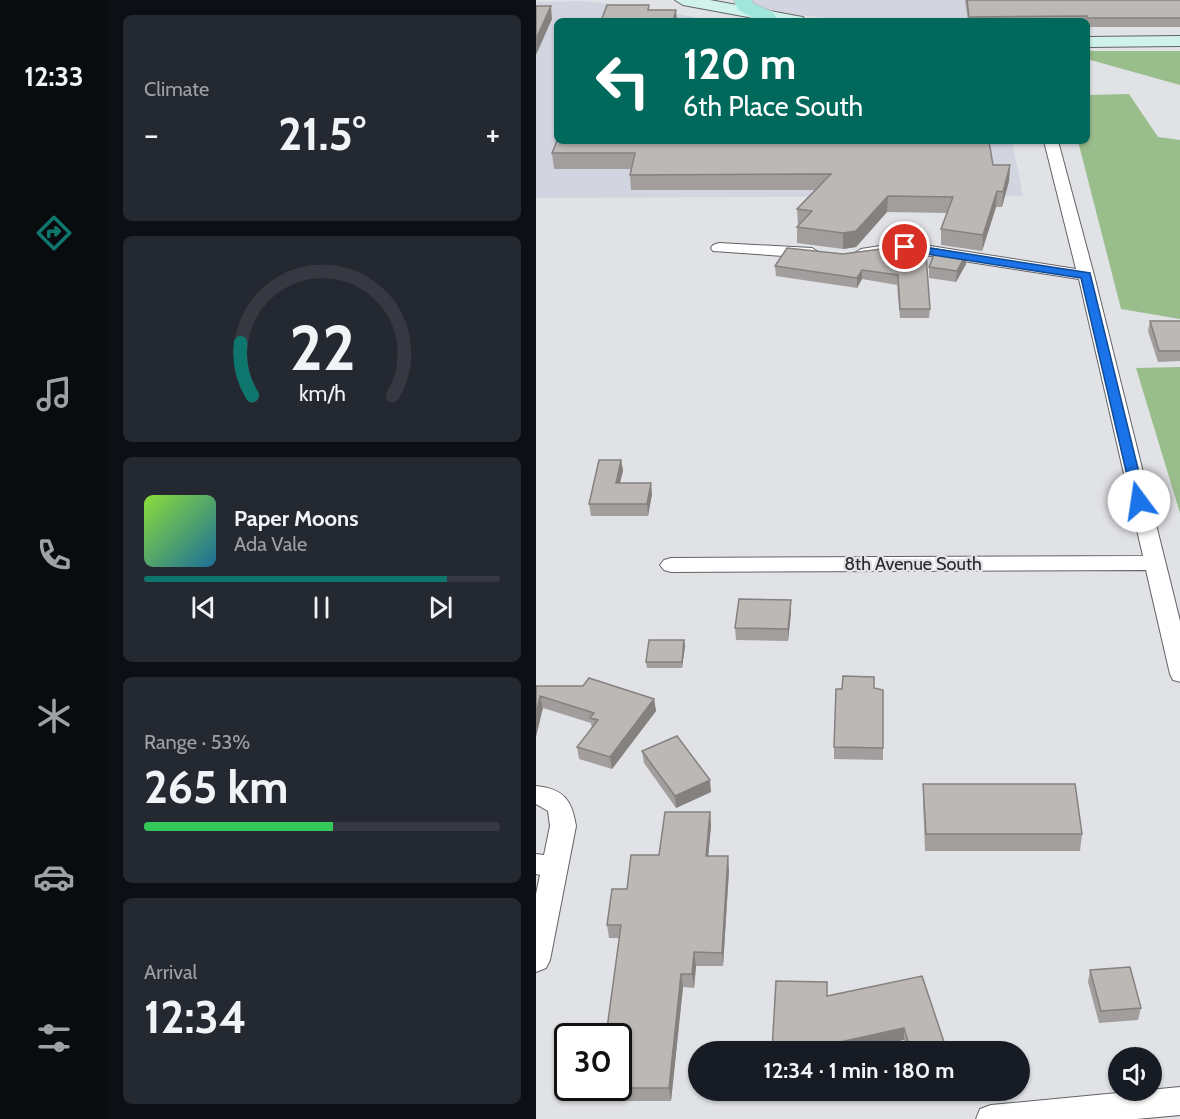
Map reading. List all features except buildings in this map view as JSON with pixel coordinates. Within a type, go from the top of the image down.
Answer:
[{"type":"main road","points":[[683,0],[774,18]]},
{"type":"main road","points":[[743,0],[744,6],[767,17]]},
{"type":"main road","points":[[1090,42],[1181,41]]},
{"type":"street","points":[[1052,144],[1086,275],[1181,674]]},
{"type":"street","points":[[719,248],[795,250],[835,255],[905,247],[1086,275]]},
{"type":"street","name":"8th Avenue South","points":[[671,565],[1154,563]]},
{"type":"street","points":[[536,795],[544,796],[560,806],[563,826],[545,866],[536,960]]},
{"type":"street","points":[[991,1119],[1181,1101]]},
{"type":"shaded area","points":[[749,0],[1007,0],[1011,18],[826,18],[769,11],[753,5]]},
{"type":"shaded area","points":[[583,1],[642,7],[699,18],[554,18],[554,144],[1013,144],[1023,196],[536,198],[536,2]]},
{"type":"green space","points":[[1090,51],[1180,51],[1180,85],[1090,60]]},
{"type":"green space","points":[[1129,94],[1158,137],[1180,140],[1180,319],[1121,309],[1079,144],[1090,144],[1090,95]]},
{"type":"green space","points":[[1181,367],[1180,513],[1136,368]]},
{"type":"route","points":[[905,247],[1086,275],[1139,501]]}]
